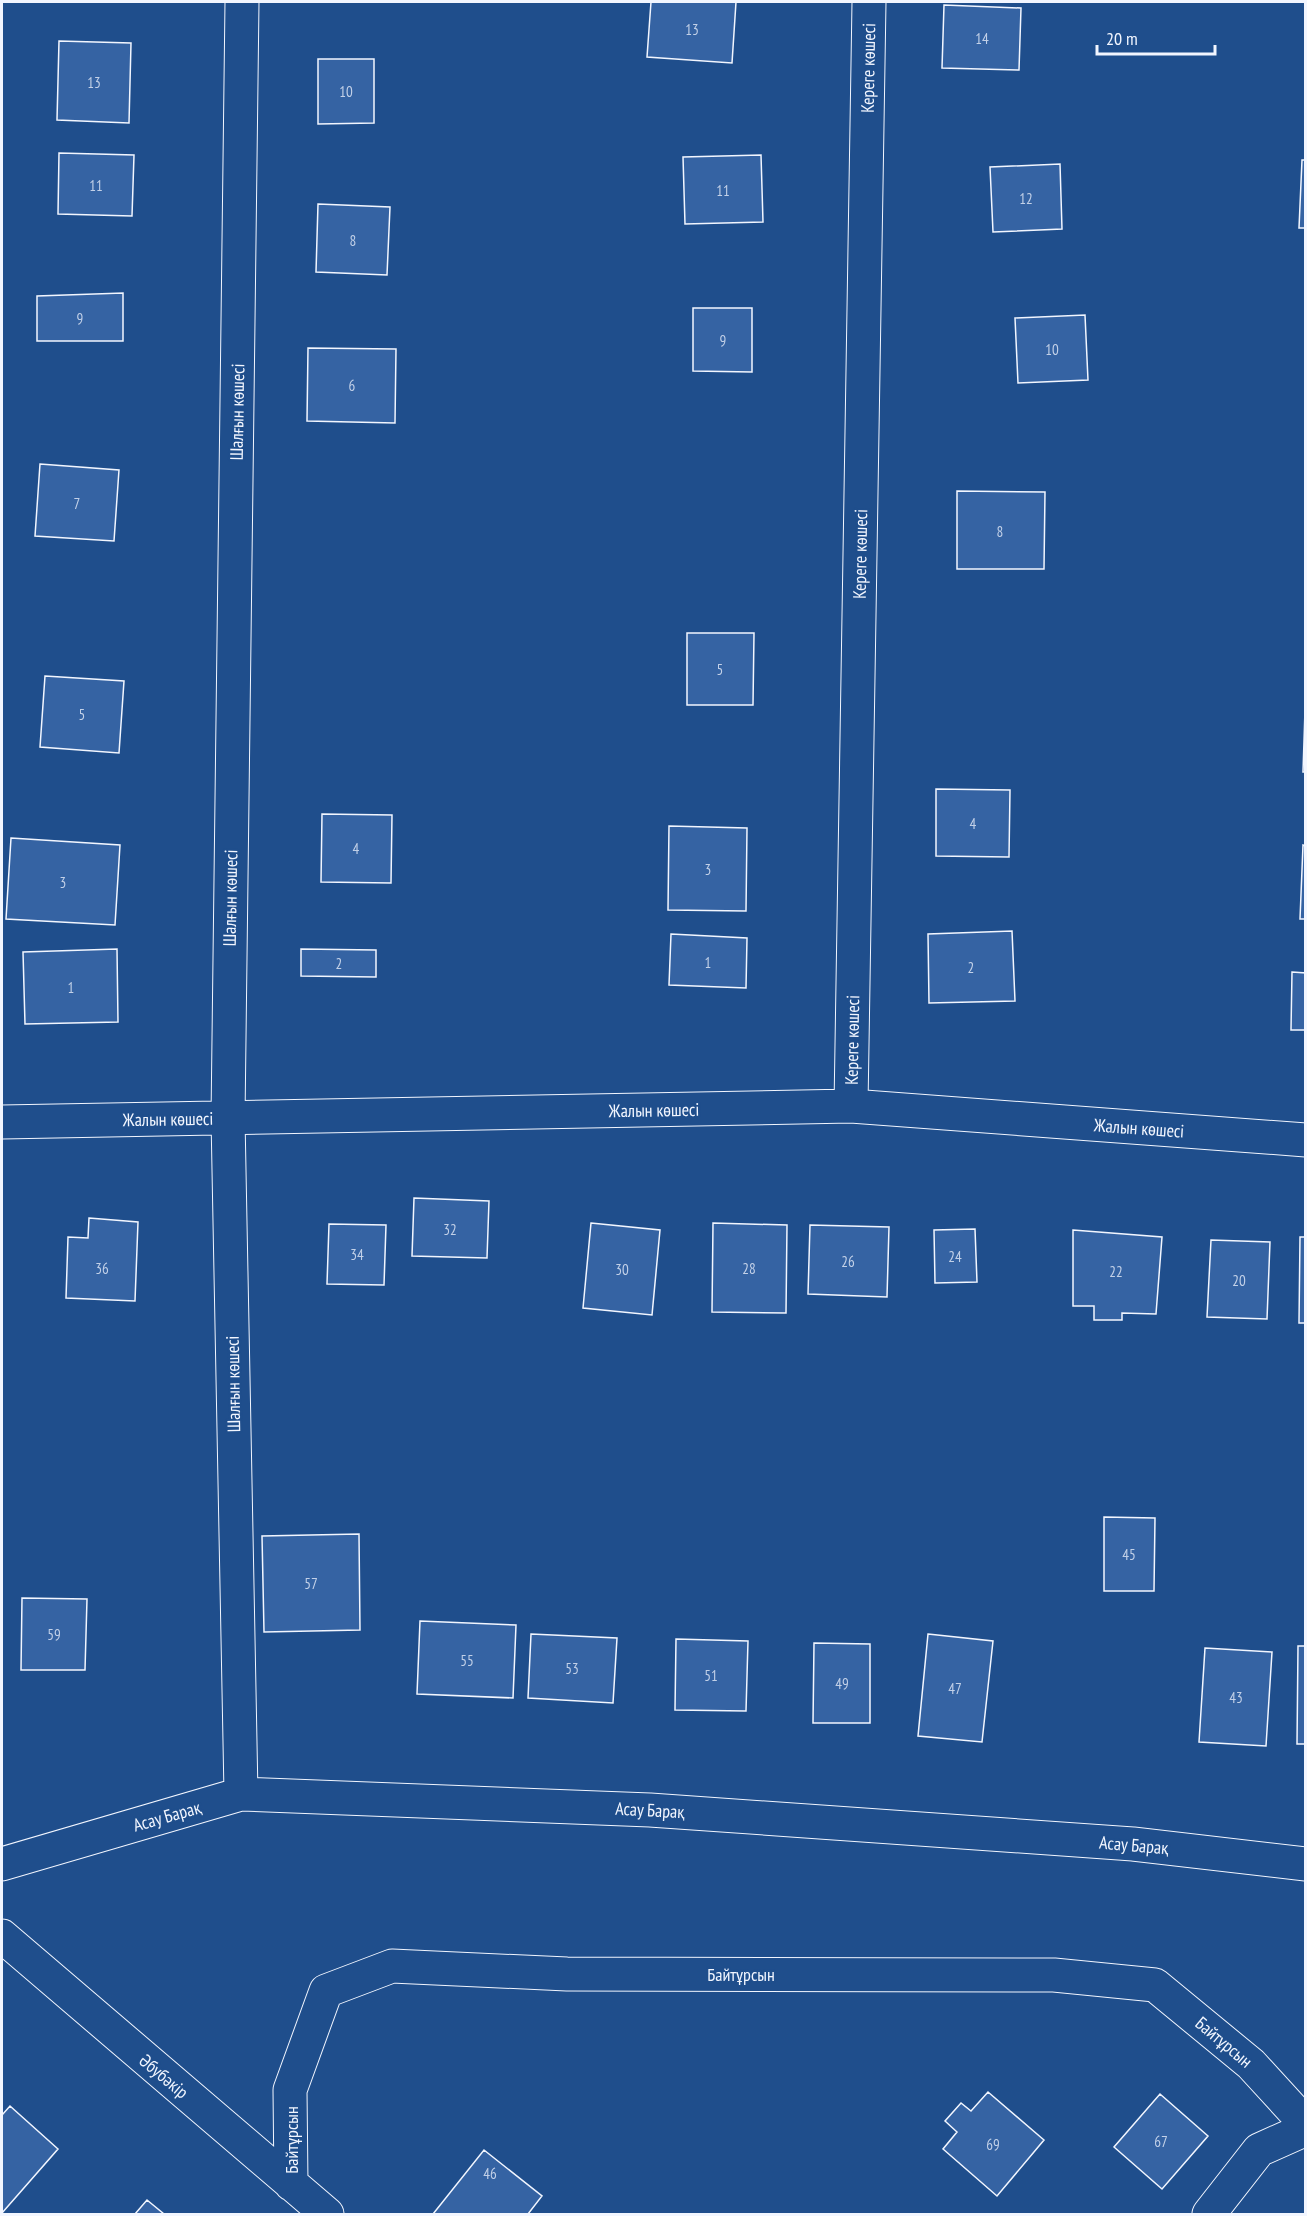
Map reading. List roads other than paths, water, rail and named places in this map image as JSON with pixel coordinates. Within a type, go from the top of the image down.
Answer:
[{"type":"street","name":"Шалғын көшесі","points":[[241,1794],[228,1118],[242,2]]},
{"type":"street","name":"Кереге көшесі","points":[[851,1106],[869,2]]},
{"type":"street","name":"Жалын көшесі","points":[[2,1122],[851,1106],[1305,1140]]},
{"type":"street","name":"Асау Барақ","points":[[2,1864],[241,1794],[650,1809],[1133,1844],[1305,1864]]},
{"type":"street","name":"Әбубәкір","points":[[2,1936],[327,2214]]},
{"type":"street","name":"Байтұрсын","points":[[291,2184],[290,2090],[326,1991],[392,1966],[567,1974],[1054,1975],[1155,1985],[1251,2064],[1305,2124]]},
{"type":"street","points":[[1209,2214],[1259,2150],[1305,2129]]}]
